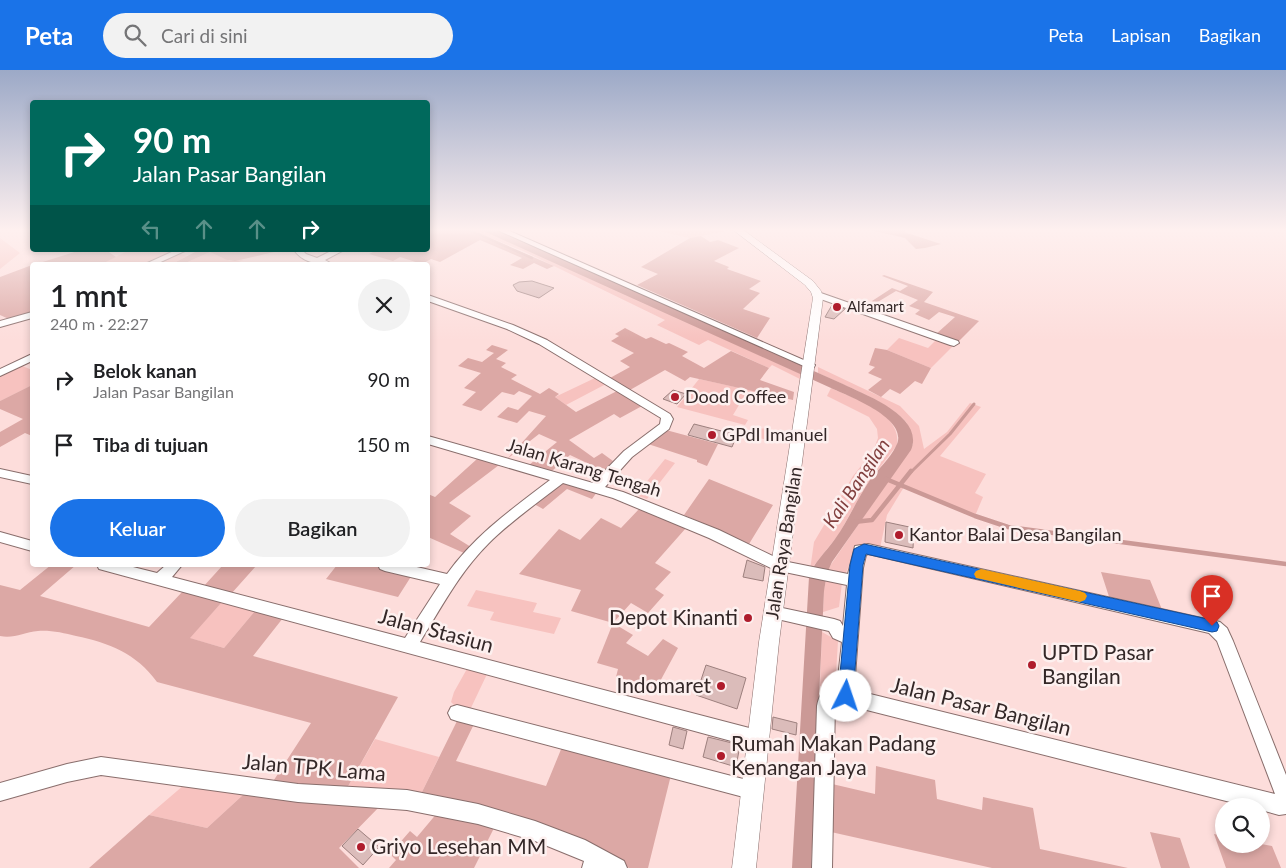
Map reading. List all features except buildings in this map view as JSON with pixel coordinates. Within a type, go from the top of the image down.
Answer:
[{"type":"main road","points":[[786,266],[809,283],[818,295]]},
{"type":"main road","name":"Jalan Raya Bangilan","points":[[744,868],[757,739],[773,612],[809,370],[818,295]]},
{"type":"street","points":[[581,266],[809,370]]},
{"type":"street","points":[[818,295],[954,343]]},
{"type":"street","points":[[430,299],[510,327],[543,342],[666,416],[665,426],[624,457],[596,488]]},
{"type":"street","points":[[0,324],[30,316]]},
{"type":"street","points":[[0,373],[30,358]]},
{"type":"street","name":"Jalan Karang Tengah","points":[[430,441],[596,488],[660,511],[766,557],[780,566],[855,582]]},
{"type":"street","points":[[0,473],[30,480]]},
{"type":"street","points":[[409,646],[451,581],[482,542],[561,478]]},
{"type":"street","points":[[0,537],[30,545]]},
{"type":"street","points":[[822,868],[826,706],[827,699],[832,694],[846,696],[855,582],[859,553],[865,548],[1214,627],[1221,633],[1225,641],[1286,799]]},
{"type":"street","name":"Jalan Stasiun","points":[[120,567],[136,569],[160,580],[757,739]]},
{"type":"street","points":[[160,580],[172,567]]},
{"type":"street","points":[[392,567],[451,581]]},
{"type":"street","points":[[773,612],[830,625],[850,639]]},
{"type":"street","points":[[830,625],[841,620],[851,619]]},
{"type":"street","name":"Jalan Pasar Bangilan","points":[[846,696],[1279,805],[1286,804]]},
{"type":"street","points":[[456,714],[752,790]]},
{"type":"street","name":"Jalan TPK Lama","points":[[0,792],[89,767],[119,768],[298,793],[384,798],[433,804],[487,816],[535,831],[595,863],[617,868]]},
{"type":"shaded area","points":[[30,266],[30,314],[9,319],[0,315],[0,277]]},
{"type":"shaded area","points":[[514,266],[528,266],[523,269]]},
{"type":"shaded area","points":[[541,266],[553,266],[547,269]]},
{"type":"shaded area","points":[[554,266],[564,266],[801,374],[800,379],[772,365],[769,368],[708,340],[699,345],[657,325],[665,320]]},
{"type":"shaded area","points":[[561,266],[579,266],[843,384],[890,408],[909,427],[913,438],[911,450],[832,562],[827,573],[824,591],[811,868],[792,868],[809,577],[817,562],[840,532],[870,480],[893,451],[898,436],[895,427],[887,418],[876,410]]},
{"type":"shaded area","points":[[727,266],[729,267],[727,269],[761,281],[749,289],[760,293],[743,309],[770,318],[757,338],[637,285],[658,274],[641,267]]},
{"type":"shaded area","points":[[884,275],[933,292],[924,302],[979,321],[957,343],[935,335],[955,317],[939,312],[929,320],[915,314],[920,310],[909,306],[918,300],[896,291],[876,303],[872,301],[892,288],[900,291],[908,286],[882,276]]},
{"type":"shaded area","points":[[625,328],[646,339],[651,337],[688,352],[682,356],[704,368],[731,351],[769,368],[760,380],[794,392],[793,400],[690,377],[685,381],[665,370],[630,390],[610,378],[630,367],[620,361],[634,353],[611,341],[619,336],[615,334]]},
{"type":"shaded area","points":[[899,338],[928,348],[937,339],[954,345],[931,368],[887,350]]},
{"type":"shaded area","points":[[492,345],[508,350],[496,359],[506,363],[501,367],[517,375],[511,379],[540,394],[549,388],[559,394],[555,397],[576,412],[617,391],[642,406],[620,418],[614,414],[569,440],[594,458],[602,453],[613,461],[604,471],[570,455],[552,471],[529,465],[557,442],[539,434],[507,459],[546,416],[529,411],[517,423],[497,417],[508,407],[518,410],[532,396],[519,391],[514,395],[502,392],[481,411],[462,405],[476,392],[464,388],[481,373],[458,366],[468,358],[482,362],[494,353],[486,350]]},
{"type":"shaded area","points":[[875,348],[887,350],[931,368],[922,384],[915,381],[900,394],[890,389],[881,397],[868,390],[882,379],[868,373],[875,367],[869,365]]},
{"type":"shaded area","points":[[20,365],[30,369],[30,386],[0,401],[0,375]]},
{"type":"shaded area","points":[[818,367],[900,406],[919,426],[924,449],[947,432],[970,403],[981,407],[940,456],[986,474],[975,493],[983,497],[975,516],[904,487],[887,515],[880,548],[855,550],[842,583],[839,607],[823,612],[824,590],[828,569],[913,444],[907,424],[899,415],[878,401],[818,373]]},
{"type":"shaded area","points":[[595,378],[606,384],[566,405],[555,397]]},
{"type":"shaded area","points":[[699,379],[763,393],[759,399],[745,395],[733,415],[748,420],[745,425],[677,407]]},
{"type":"shaded area","points":[[30,386],[30,435],[25,433],[0,447],[0,432],[23,419],[0,409],[0,401]]},
{"type":"shaded area","points":[[831,388],[875,408],[884,415],[892,424],[897,434],[897,445],[865,487],[839,534],[812,568],[809,577],[814,542],[853,476],[873,451],[878,438],[877,429],[869,417],[827,396]]},
{"type":"shaded area","points":[[754,427],[789,433],[787,443],[752,437]]},
{"type":"shaded area","points":[[666,430],[718,444],[707,466],[697,462],[697,460],[648,444]]},
{"type":"shaded area","points":[[477,459],[499,465],[449,503],[471,516],[450,534],[471,547],[464,553],[430,538],[430,495],[435,497]]},
{"type":"shaded area","points":[[665,459],[675,463],[647,499],[636,495]]},
{"type":"shaded area","points":[[709,479],[773,505],[749,544],[684,515]]},
{"type":"shaded area","points":[[562,481],[597,492],[592,499],[567,489],[543,509],[534,504]]},
{"type":"shaded area","points":[[640,508],[686,528],[655,563],[671,572],[655,589],[664,595],[648,613],[631,603],[613,623],[571,611],[581,590],[519,574],[559,529],[580,540],[601,518],[621,528]]},
{"type":"shaded area","points":[[49,567],[74,567],[40,596],[149,627],[183,591],[222,602],[190,638],[224,648],[255,611],[283,618],[253,656],[398,697],[346,790],[272,783],[311,723],[157,682],[149,672],[131,657],[100,642],[47,631],[10,637],[0,636],[0,585],[20,590]]},
{"type":"shaded area","points":[[221,567],[255,567],[231,594],[203,587]]},
{"type":"shaded area","points":[[335,567],[378,567],[412,575],[398,597],[326,579]]},
{"type":"shaded area","points":[[1101,572],[1150,580],[1165,617],[1112,606]]},
{"type":"shaded area","points":[[476,590],[537,603],[533,612],[561,618],[554,634],[490,620],[494,612],[467,606]]},
{"type":"shaded area","points":[[222,602],[255,611],[224,648],[189,638]]},
{"type":"shaded area","points":[[613,623],[633,635],[626,643],[648,656],[663,639],[678,648],[657,687],[616,677],[618,669],[597,663]]},
{"type":"shaded area","points":[[822,632],[838,641],[835,690],[820,686]]},
{"type":"shaded area","points":[[468,667],[488,672],[469,712],[458,709],[451,702],[454,692]]},
{"type":"shaded area","points":[[458,719],[474,724],[456,761],[546,786],[562,747],[671,775],[648,868],[629,868],[614,858],[420,796]]},
{"type":"shaded area","points":[[375,739],[439,757],[420,796],[346,790]]},
{"type":"shaded area","points":[[876,766],[935,780],[937,799],[982,810],[983,797],[1033,808],[1040,849],[1128,868],[992,868],[813,828],[815,780],[875,794]]},
{"type":"shaded area","points":[[184,785],[244,794],[207,828],[149,815]]},
{"type":"shaded area","points":[[244,794],[381,805],[339,848],[359,868],[89,868],[149,815],[207,828]]},
{"type":"shaded area","points":[[438,812],[495,826],[474,868],[389,868],[396,860],[390,854],[410,831],[417,837]]},
{"type":"shaded area","points":[[1150,832],[1180,838],[1190,868],[1161,868]]},
{"type":"shaded area","points":[[1270,846],[1272,846],[1281,868],[1226,868],[1221,853],[1270,853]]},
{"type":"waterway","points":[[910,473],[950,434],[974,404]]},
{"type":"waterway","points":[[900,485],[911,471]]},
{"type":"waterway","points":[[886,479],[900,485]]},
{"type":"waterway","name":"Kali Bangilan","points":[[854,522],[872,520],[900,485]]},
{"type":"waterway","points":[[900,485],[975,516],[1008,527],[1286,564]]},
{"type":"slow traffic","points":[[981,574],[1080,596]]},
{"type":"place","name":"Alfamart","points":[[837,307]]},
{"type":"place","name":"Dood Coffee","points":[[675,397]]},
{"type":"place","name":"GPdI Imanuel","points":[[712,435]]},
{"type":"place","name":"Kantor Balai Desa Bangilan","points":[[899,535]]},
{"type":"place","name":"Depot Kinanti","points":[[748,618]]},
{"type":"place","name":"UPTD Pasar Bangilan","points":[[1032,665]]},
{"type":"place","name":"Indomaret","points":[[721,686]]},
{"type":"place","name":"Rumah Makan Padang Kenangan Jaya","points":[[721,756]]},
{"type":"place","name":"Griyo Lesehan MM","points":[[361,847]]},
{"type":"route","points":[[846,696],[856,565],[860,550],[864,548],[1212,626]]}]
